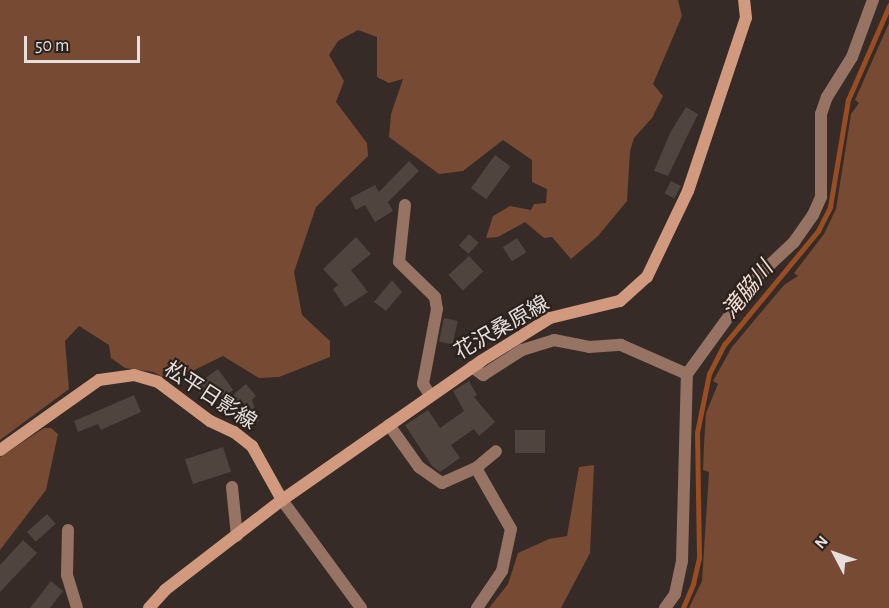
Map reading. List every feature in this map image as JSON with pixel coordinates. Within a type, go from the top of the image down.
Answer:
[{"type":"main road","name":"花沢桑原線","points":[[149,608],[165,590],[282,500],[430,395],[550,318],[620,301],[646,276],[688,191],[746,18],[744,0]]},
{"type":"main road","name":"松平日影線","points":[[0,450],[99,380],[134,375],[158,382],[201,415],[252,446],[282,500]]},
{"type":"street","points":[[665,608],[675,594],[682,561],[687,374],[753,282],[794,242],[813,215],[821,197],[821,114],[826,97],[852,57],[873,0]]},
{"type":"street","points":[[405,205],[399,262],[435,297],[437,309],[423,384],[430,395]]},
{"type":"street","points":[[472,367],[483,375],[522,350],[554,340],[589,347],[621,345],[687,374]]},
{"type":"street","points":[[389,426],[419,467],[442,483],[476,468],[496,451]]},
{"type":"street","points":[[476,468],[511,529],[502,571],[477,608]]},
{"type":"street","points":[[232,487],[237,536]]},
{"type":"street","points":[[282,500],[361,608]]},
{"type":"street","points":[[68,530],[67,575],[77,608]]},
{"type":"shaded area","points":[[0,0],[678,0],[682,16],[653,84],[663,96],[652,118],[634,138],[630,151],[627,201],[598,236],[571,259],[552,237],[544,238],[525,222],[498,237],[486,238],[493,216],[510,206],[531,210],[534,204],[546,203],[547,189],[532,182],[532,160],[503,140],[463,171],[439,174],[389,137],[391,114],[403,79],[389,83],[377,77],[377,37],[358,30],[338,41],[329,55],[344,81],[336,102],[367,143],[368,156],[316,207],[294,272],[302,315],[330,341],[330,357],[279,377],[259,378],[223,356],[184,375],[176,384],[153,372],[125,368],[111,358],[109,345],[79,326],[65,341],[69,389],[0,440]]},
{"type":"shaded area","points":[[889,23],[889,608],[689,608],[702,581],[709,472],[703,470],[704,445],[706,413],[718,384],[713,381],[732,347],[784,285],[798,276],[794,273],[824,234],[836,209],[851,114],[859,103],[855,100]]},
{"type":"shaded area","points":[[44,428],[51,428],[58,434],[46,490],[0,550],[0,457]]},
{"type":"shaded area","points":[[594,465],[590,553],[561,608],[489,608],[508,584],[518,553],[549,539],[567,536],[579,467]]},
{"type":"building","points":[[686,107],[698,114],[668,176],[654,171],[670,133]]},
{"type":"building","points":[[495,155],[510,166],[486,199],[471,188]]},
{"type":"building","points":[[409,161],[419,171],[388,202],[393,211],[375,222],[365,205],[356,210],[350,198],[375,185],[379,192]]},
{"type":"building","points":[[671,181],[681,186],[674,198],[665,193]]},
{"type":"building","points":[[469,234],[479,243],[469,254],[459,245]]},
{"type":"building","points":[[356,237],[371,254],[351,270],[368,292],[345,307],[333,289],[338,285],[323,269]]},
{"type":"building","points":[[517,238],[526,252],[512,262],[503,247]]},
{"type":"building","points":[[469,256],[483,271],[463,290],[449,275]]},
{"type":"building","points":[[392,280],[402,292],[386,311],[374,302]]},
{"type":"building","points":[[444,318],[458,321],[453,344],[439,341]]},
{"type":"building","points":[[218,369],[233,390],[210,407],[195,386]]},
{"type":"building","points":[[469,381],[477,395],[474,397],[495,422],[479,436],[474,429],[451,445],[460,458],[440,472],[432,466],[405,425],[428,410],[440,428],[464,411],[453,391]]},
{"type":"building","points":[[246,384],[256,396],[252,400],[259,421],[244,426],[234,394]]},
{"type":"building","points":[[134,395],[141,412],[101,430],[98,424],[78,432],[74,421]]},
{"type":"building","points":[[515,430],[545,430],[545,453],[515,453]]},
{"type":"building","points":[[223,447],[231,472],[193,484],[185,459]]},
{"type":"building","points":[[47,514],[56,524],[36,542],[27,532]]},
{"type":"building","points":[[23,540],[37,553],[0,592],[0,565]]},
{"type":"building","points":[[51,581],[63,591],[50,608],[30,608]]},
{"type":"waterway","name":"滝脇川","points":[[683,608],[693,584],[699,558],[697,433],[709,374],[724,345],[818,231],[830,207],[848,100],[889,6]]}]
